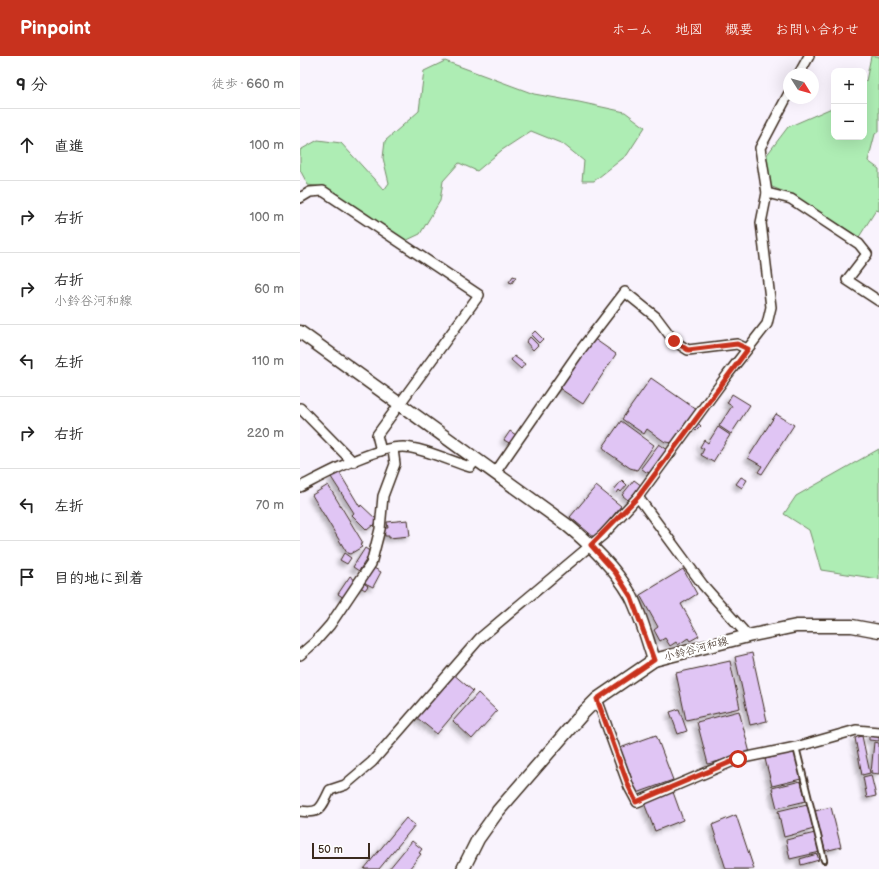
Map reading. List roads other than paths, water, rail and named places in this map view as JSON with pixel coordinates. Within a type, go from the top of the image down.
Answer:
[{"type":"main road","points":[[300,332],[567,525],[591,545],[615,572],[631,597],[654,660]]},
{"type":"main road","name":"小鈴谷河和線","points":[[463,869],[478,839],[498,811],[542,758],[597,699],[654,660],[748,636],[796,626],[852,626],[879,631]]},
{"type":"street","points":[[802,68],[808,56]]},
{"type":"street","points":[[300,811],[313,813],[321,809],[330,790],[345,785],[372,762],[480,638],[591,545],[638,497],[767,324],[771,307],[761,223],[767,193],[760,148],[783,104]]},
{"type":"street","points":[[300,198],[310,192],[323,191],[479,295],[377,435],[381,451]]},
{"type":"street","points":[[767,193],[791,199],[859,244],[867,254],[847,280],[879,301]]},
{"type":"street","points":[[495,474],[579,352],[625,292],[656,317],[674,341],[688,350],[737,344],[748,349]]},
{"type":"street","points":[[300,408],[353,462]]},
{"type":"street","points":[[300,487],[353,462],[381,451],[403,447],[418,450],[470,467],[476,460]]},
{"type":"street","points":[[300,655],[315,642],[330,625],[371,564],[380,529],[383,496],[395,464],[393,449]]},
{"type":"street","points":[[638,497],[703,585],[748,636]]},
{"type":"street","points":[[597,699],[629,787],[636,802],[738,759],[796,747],[856,730],[879,732]]},
{"type":"lane","points":[[796,747],[824,860]]}]
